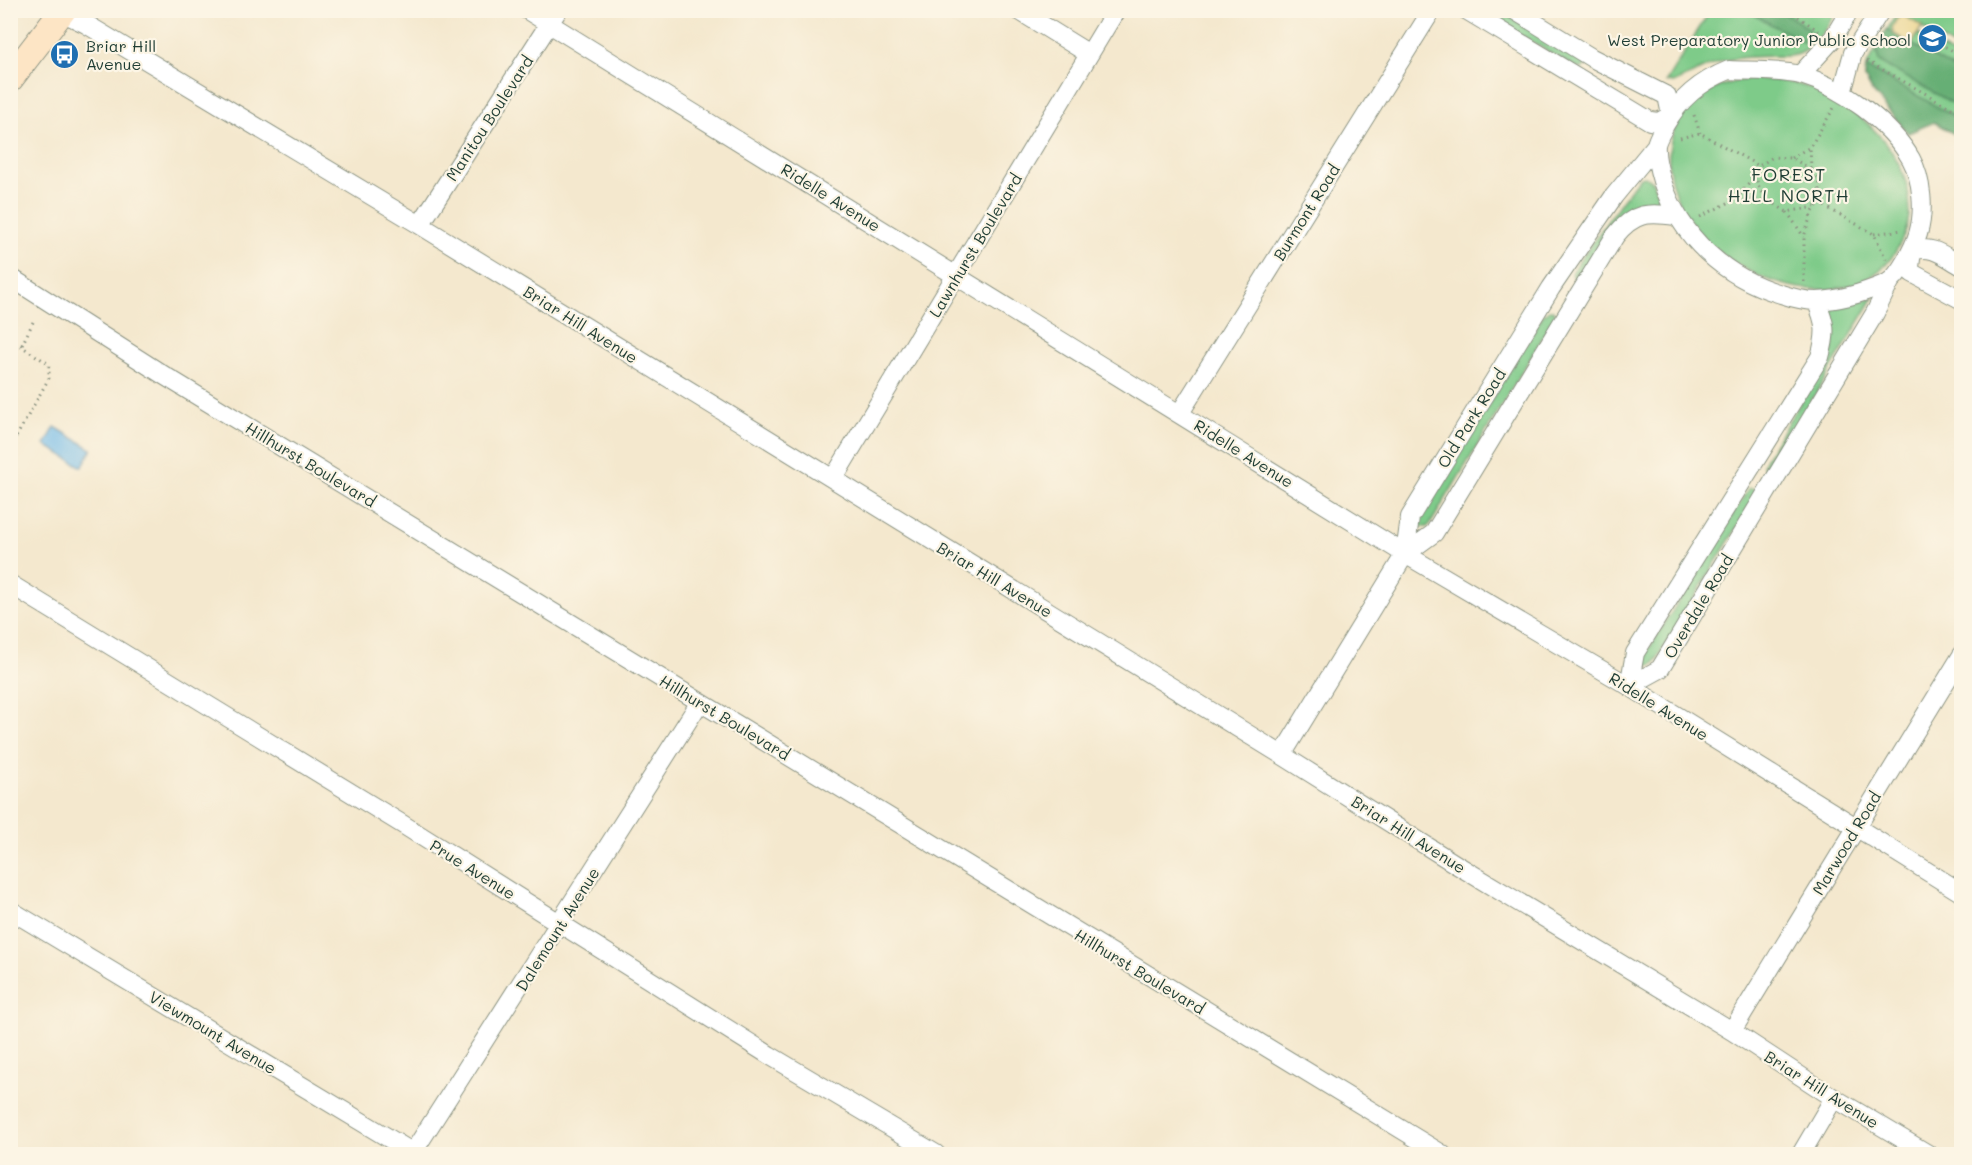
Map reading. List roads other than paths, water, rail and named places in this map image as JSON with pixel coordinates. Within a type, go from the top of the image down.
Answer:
[{"type":"main road","points":[[10,79],[60,11]]},
{"type":"street","name":"Ridelle Avenue","points":[[527,10],[555,17],[957,274],[1405,554],[1629,686],[1962,893]]},
{"type":"street","points":[[1018,10],[1089,54]]},
{"type":"street","name":"Lawnhurst Boulevard","points":[[833,479],[1116,10]]},
{"type":"street","name":"Burmont Road","points":[[1179,413],[1432,10]]},
{"type":"street","points":[[1466,10],[1650,121],[1659,122],[1671,115],[1668,96],[1592,58],[1514,10]]},
{"type":"street","points":[[1800,75],[1832,40],[1850,10]]},
{"type":"street","points":[[1845,95],[1853,54],[1881,10]]},
{"type":"street","name":"Briar Hill Avenue","points":[[60,11],[96,30],[420,225],[1448,859],[1732,1031],[1834,1098],[1928,1155]]},
{"type":"street","name":"Manitou Boulevard","points":[[420,225],[555,17]]},
{"type":"street","points":[[1580,79],[1592,58]]},
{"type":"street","name":"Old Park Road","points":[[1405,554],[1410,517],[1551,288],[1614,196],[1656,144],[1671,115],[1692,91],[1709,78],[1729,70],[1800,75],[1845,95]]},
{"type":"street","name":"Overdale Road","points":[[1629,686],[1660,669],[1875,313],[1892,278],[1912,251],[1920,229],[1921,194],[1911,158],[1888,130],[1845,95]]},
{"type":"street","points":[[1656,144],[1661,178],[1679,221],[1702,247],[1740,278],[1767,290],[1811,300],[1851,296],[1892,278]]},
{"type":"street","name":"Old Park Road","points":[[1282,755],[1405,554],[1434,533],[1623,225],[1636,216],[1652,213],[1679,221]]},
{"type":"street","points":[[1962,266],[1930,248],[1922,247],[1912,251],[1910,267],[1912,273],[1962,300]]},
{"type":"street","name":"Hillhurst Boulevard","points":[[10,277],[165,376],[1442,1155]]},
{"type":"street","points":[[1551,288],[1575,302]]},
{"type":"street","name":"Overdale Road","points":[[1629,686],[1635,653],[1820,357],[1826,338],[1824,319],[1811,300]]},
{"type":"street","points":[[1748,472],[1771,486]]},
{"type":"street","name":"Prue Avenue","points":[[10,584],[561,923],[769,1055],[936,1155]]},
{"type":"street","name":"Marwood Road","points":[[1732,1031],[1962,655]]},
{"type":"street","name":"Dalemount Avenue","points":[[413,1154],[700,702]]},
{"type":"street","name":"Viewmount Avenue","points":[[10,910],[413,1154]]},
{"type":"street","points":[[1801,1155],[1834,1098]]},
{"type":"water","points":[[55,427],[92,449],[82,467],[45,445]]},
{"type":"place","name":"West Preparatory Junior Public School","points":[[1932,39]]},
{"type":"place","name":"Briar Hill Avenue","points":[[65,54]]},
{"type":"district","name":"FOREST HILL NORTH","points":[[1789,184]]}]
